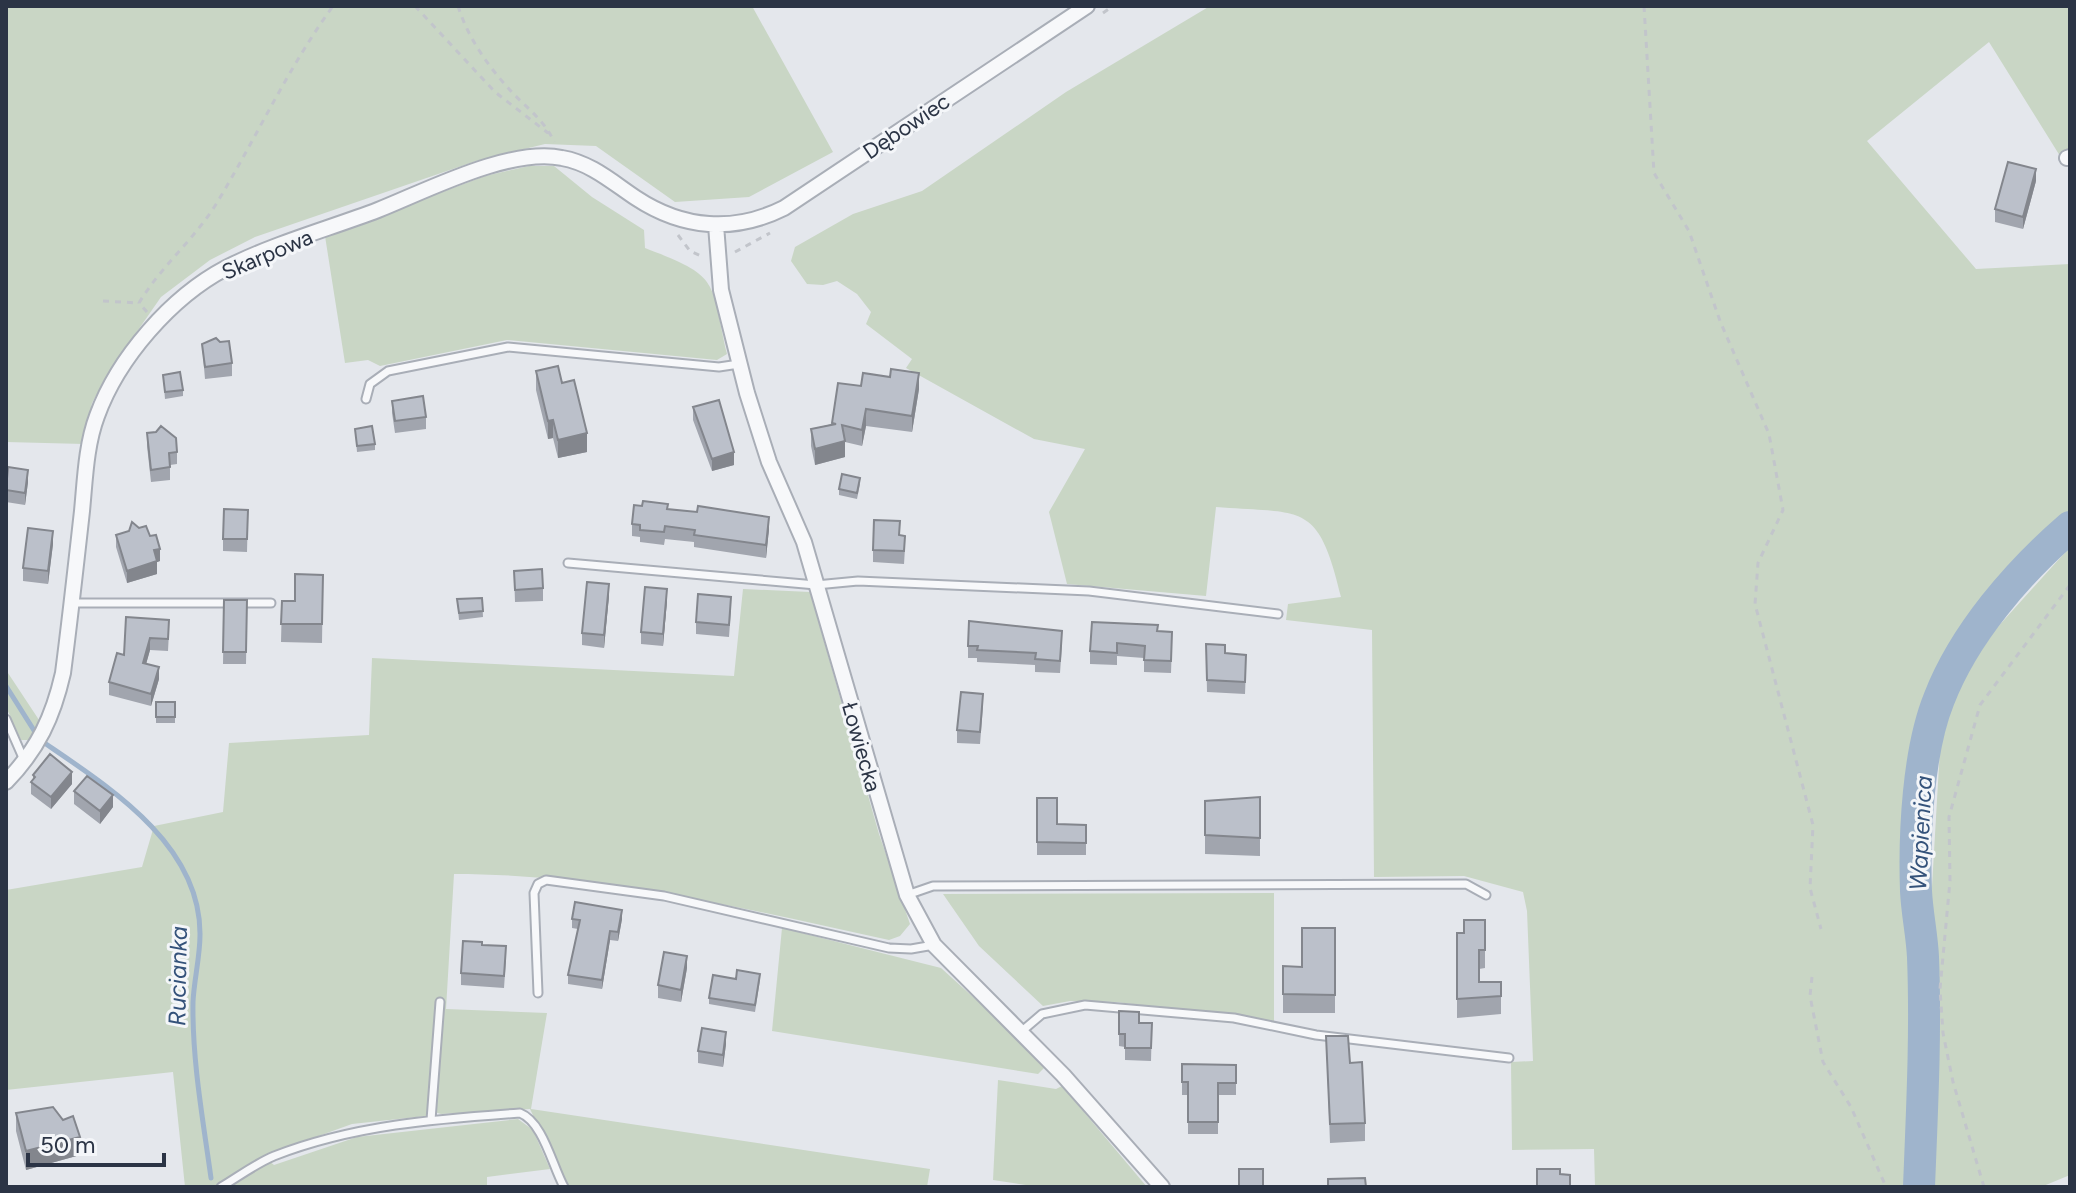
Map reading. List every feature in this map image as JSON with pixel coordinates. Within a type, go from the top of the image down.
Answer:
[{"type":"street","name":"Dębowiec","points":[[716,225],[756,220],[784,208],[1087,6]]},
{"type":"street","name":"Skarpowa","points":[[6,782],[25,762],[47,728],[55,707],[95,418],[118,375],[156,323],[196,287],[251,257],[479,171],[536,158],[560,157],[598,171],[657,210],[685,222],[716,225]]},
{"type":"street","name":"Łowiecka","points":[[716,225],[717,257],[739,364],[762,444],[796,518],[907,895],[934,945],[1022,1031],[1162,1187]]},
{"type":"lane","points":[[366,399],[370,384],[388,371],[508,347],[719,367],[739,364]]},
{"type":"lane","points":[[568,563],[816,585],[858,581],[1089,591],[1278,614]]},
{"type":"lane","points":[[71,603],[271,603]]},
{"type":"lane","points":[[6,719],[25,762]]},
{"type":"lane","points":[[538,993],[534,893],[538,884],[546,880],[664,896],[889,948],[911,949],[934,945]]},
{"type":"lane","points":[[907,895],[933,886],[1466,884],[1486,895]]},
{"type":"lane","points":[[431,1120],[440,1002]]},
{"type":"lane","points":[[1022,1031],[1042,1014],[1085,1005],[1234,1018],[1316,1035],[1509,1058]]},
{"type":"lane","points":[[221,1187],[271,1157],[355,1130],[520,1113],[530,1117],[564,1187]]},
{"type":"path","points":[[139,303],[156,275],[216,205],[277,91],[333,6]]},
{"type":"path","points":[[415,6],[495,92],[552,137]]},
{"type":"path","points":[[458,6],[479,51],[552,137],[560,157]]},
{"type":"path","points":[[1644,6],[1654,173],[1689,231],[1720,321],[1769,434],[1783,510],[1758,563],[1755,604],[1813,825],[1810,888],[1821,929]]},
{"type":"path","points":[[686,245],[701,256],[717,257]]},
{"type":"path","points":[[103,301],[139,303],[156,323]]},
{"type":"path","points":[[1984,1187],[1953,1082],[1943,1033],[1940,989],[1950,881],[1949,817],[1980,705],[2070,585]]},
{"type":"path","points":[[1812,977],[1810,996],[1823,1062],[1851,1107],[1886,1187]]},
{"type":"green space","points":[[6,6],[752,6],[833,152],[749,197],[675,202],[596,146],[545,144],[476,161],[255,237],[210,260],[161,297],[109,372],[92,403],[84,444],[6,442]]},
{"type":"green space","points":[[1210,6],[2070,6],[2070,153],[2060,156],[1989,42],[1867,141],[1976,269],[2070,264],[2070,513],[1990,597],[1956,647],[1931,696],[1913,765],[1906,817],[1904,867],[1913,961],[1908,1187],[1595,1187],[1594,1149],[1512,1150],[1511,1062],[1533,1061],[1527,911],[1523,892],[1464,876],[1374,877],[1372,630],[1286,620],[1288,604],[1341,597],[1333,566],[1315,528],[1288,513],[1216,507],[1206,596],[1067,584],[1049,512],[1085,449],[1034,439],[906,368],[912,359],[866,324],[871,312],[857,294],[837,281],[823,285],[807,284],[791,261],[795,247],[853,214],[922,191],[1066,92]]},
{"type":"green space","points":[[529,166],[554,166],[592,197],[644,230],[645,248],[700,275],[714,295],[727,354],[717,360],[507,340],[380,366],[368,360],[345,363],[325,236],[485,176]]},
{"type":"green space","points":[[2070,547],[2070,1175],[2041,1187],[1929,1187],[1931,904],[1940,748],[1958,685],[1995,630]]},
{"type":"green space","points":[[743,589],[810,592],[879,834],[910,924],[900,936],[889,940],[727,905],[618,886],[454,874],[446,1009],[547,1013],[531,1109],[930,1169],[927,1187],[568,1187],[530,1109],[441,1114],[428,1110],[426,1116],[352,1124],[263,1156],[274,1165],[357,1137],[518,1119],[533,1130],[550,1169],[487,1177],[487,1187],[185,1187],[173,1072],[6,1090],[6,890],[142,867],[154,826],[223,812],[229,743],[369,735],[372,658],[734,676]]},
{"type":"green space","points":[[6,670],[43,726],[34,740],[21,740],[6,707]]},
{"type":"green space","points":[[1274,893],[1274,1021],[1116,1002],[1070,1001],[1043,1006],[979,946],[943,894]]},
{"type":"green space","points":[[782,928],[941,968],[1004,1025],[1044,1068],[1038,1074],[772,1031]]},
{"type":"green space","points":[[998,1080],[1056,1089],[1062,1086],[1147,1187],[1039,1187],[993,1180]]},
{"type":"building","points":[[2008,162],[2036,169],[2023,217],[1995,209]]},
{"type":"building","points":[[216,338],[220,342],[229,341],[232,363],[205,367],[202,344]]},
{"type":"building","points":[[558,366],[562,383],[574,380],[587,433],[558,440],[553,420],[548,421],[536,371]]},
{"type":"building","points":[[891,369],[919,373],[912,416],[866,409],[862,430],[842,425],[845,441],[815,449],[811,429],[836,424],[832,423],[838,383],[861,386],[863,373],[890,377]]},
{"type":"building","points":[[180,372],[183,390],[165,392],[163,375]]},
{"type":"building","points":[[423,396],[426,417],[395,421],[392,401]]},
{"type":"building","points":[[719,400],[734,452],[712,459],[693,407]]},
{"type":"building","points":[[161,426],[176,438],[177,452],[169,453],[170,467],[151,470],[147,433],[156,432]]},
{"type":"building","points":[[372,426],[375,444],[357,446],[355,429]]},
{"type":"building","points":[[8,467],[28,470],[25,493],[6,490]]},
{"type":"building","points":[[842,474],[860,478],[857,493],[839,489]]},
{"type":"building","points":[[643,501],[668,504],[667,509],[697,512],[698,506],[769,517],[766,545],[694,535],[695,530],[665,526],[664,532],[640,530],[640,525],[632,524],[634,505],[642,506]]},
{"type":"building","points":[[224,509],[248,510],[247,539],[223,539]]},
{"type":"building","points":[[874,520],[900,521],[899,535],[905,536],[904,551],[873,550]]},
{"type":"building","points":[[132,522],[139,528],[146,526],[150,536],[156,535],[160,549],[154,550],[157,561],[127,571],[116,535],[129,531]]},
{"type":"building","points":[[28,528],[53,531],[48,571],[23,568]]},
{"type":"building","points":[[542,569],[543,588],[515,590],[514,571]]},
{"type":"building","points":[[295,574],[323,575],[322,624],[281,624],[282,601],[295,601]]},
{"type":"building","points":[[587,582],[609,584],[604,635],[582,633]]},
{"type":"building","points":[[645,587],[667,589],[663,634],[641,632]]},
{"type":"building","points":[[698,594],[731,597],[729,625],[696,622]]},
{"type":"building","points":[[482,598],[483,611],[459,613],[457,599]]},
{"type":"building","points":[[224,600],[247,600],[246,652],[223,652]]},
{"type":"building","points":[[126,617],[169,620],[168,639],[150,638],[143,663],[159,667],[151,694],[109,682],[117,653],[124,655]]},
{"type":"building","points":[[969,621],[1062,631],[1060,661],[1035,659],[1036,653],[977,650],[978,646],[968,646]]},
{"type":"building","points":[[1092,622],[1158,625],[1157,631],[1172,632],[1171,661],[1144,660],[1145,646],[1117,643],[1117,653],[1090,651]]},
{"type":"building","points":[[1206,644],[1225,645],[1225,653],[1246,655],[1245,682],[1207,680]]},
{"type":"building","points":[[961,692],[983,694],[980,732],[957,730]]},
{"type":"building","points":[[156,702],[175,702],[175,717],[156,717]]},
{"type":"building","points":[[50,754],[72,772],[51,797],[31,782]]},
{"type":"building","points":[[87,776],[113,795],[100,811],[74,791]]},
{"type":"building","points":[[1260,797],[1260,838],[1205,835],[1205,801]]},
{"type":"building","points":[[1037,798],[1057,798],[1057,824],[1086,825],[1086,843],[1037,842]]},
{"type":"building","points":[[575,902],[622,910],[618,932],[610,931],[602,980],[568,975],[580,920],[572,919]]},
{"type":"building","points":[[1464,920],[1485,920],[1485,950],[1479,950],[1479,982],[1501,982],[1501,996],[1457,999],[1457,933],[1464,933]]},
{"type":"building","points":[[1302,928],[1335,928],[1335,995],[1283,994],[1283,966],[1302,967]]},
{"type":"building","points":[[463,941],[506,946],[504,976],[461,973]]},
{"type":"building","points":[[664,952],[687,956],[681,990],[658,985]]},
{"type":"building","points":[[737,970],[760,974],[755,1005],[709,998],[713,975],[736,979]]},
{"type":"building","points":[[1119,1011],[1139,1012],[1139,1023],[1152,1023],[1151,1048],[1125,1048],[1125,1034],[1119,1034]]},
{"type":"building","points":[[702,1028],[726,1032],[723,1055],[698,1051]]},
{"type":"building","points":[[1326,1036],[1348,1036],[1350,1063],[1362,1062],[1365,1123],[1330,1124]]},
{"type":"building","points":[[1182,1064],[1236,1065],[1236,1083],[1218,1083],[1218,1122],[1188,1122],[1188,1082],[1182,1082]]},
{"type":"building","points":[[53,1107],[63,1120],[73,1116],[80,1137],[26,1151],[16,1113]]},
{"type":"building","points":[[1239,1169],[1263,1169],[1263,1187],[1239,1187]]},
{"type":"building","points":[[1537,1169],[1560,1169],[1560,1174],[1570,1175],[1570,1187],[1537,1187]]},
{"type":"building","points":[[1365,1178],[1366,1187],[1328,1187],[1328,1179]]},
{"type":"waterway","name":"Wapienica","points":[[1919,1187],[1924,986],[1916,891],[1916,844],[1926,743],[1939,699],[1978,628],[2012,584],[2070,527]]},
{"type":"waterway","name":"Rucianka","points":[[6,686],[35,732]]},
{"type":"waterway","name":"Rucianka","points":[[46,744],[98,780],[148,823],[169,847],[186,874],[196,903],[200,935],[193,1024],[211,1178]]}]
